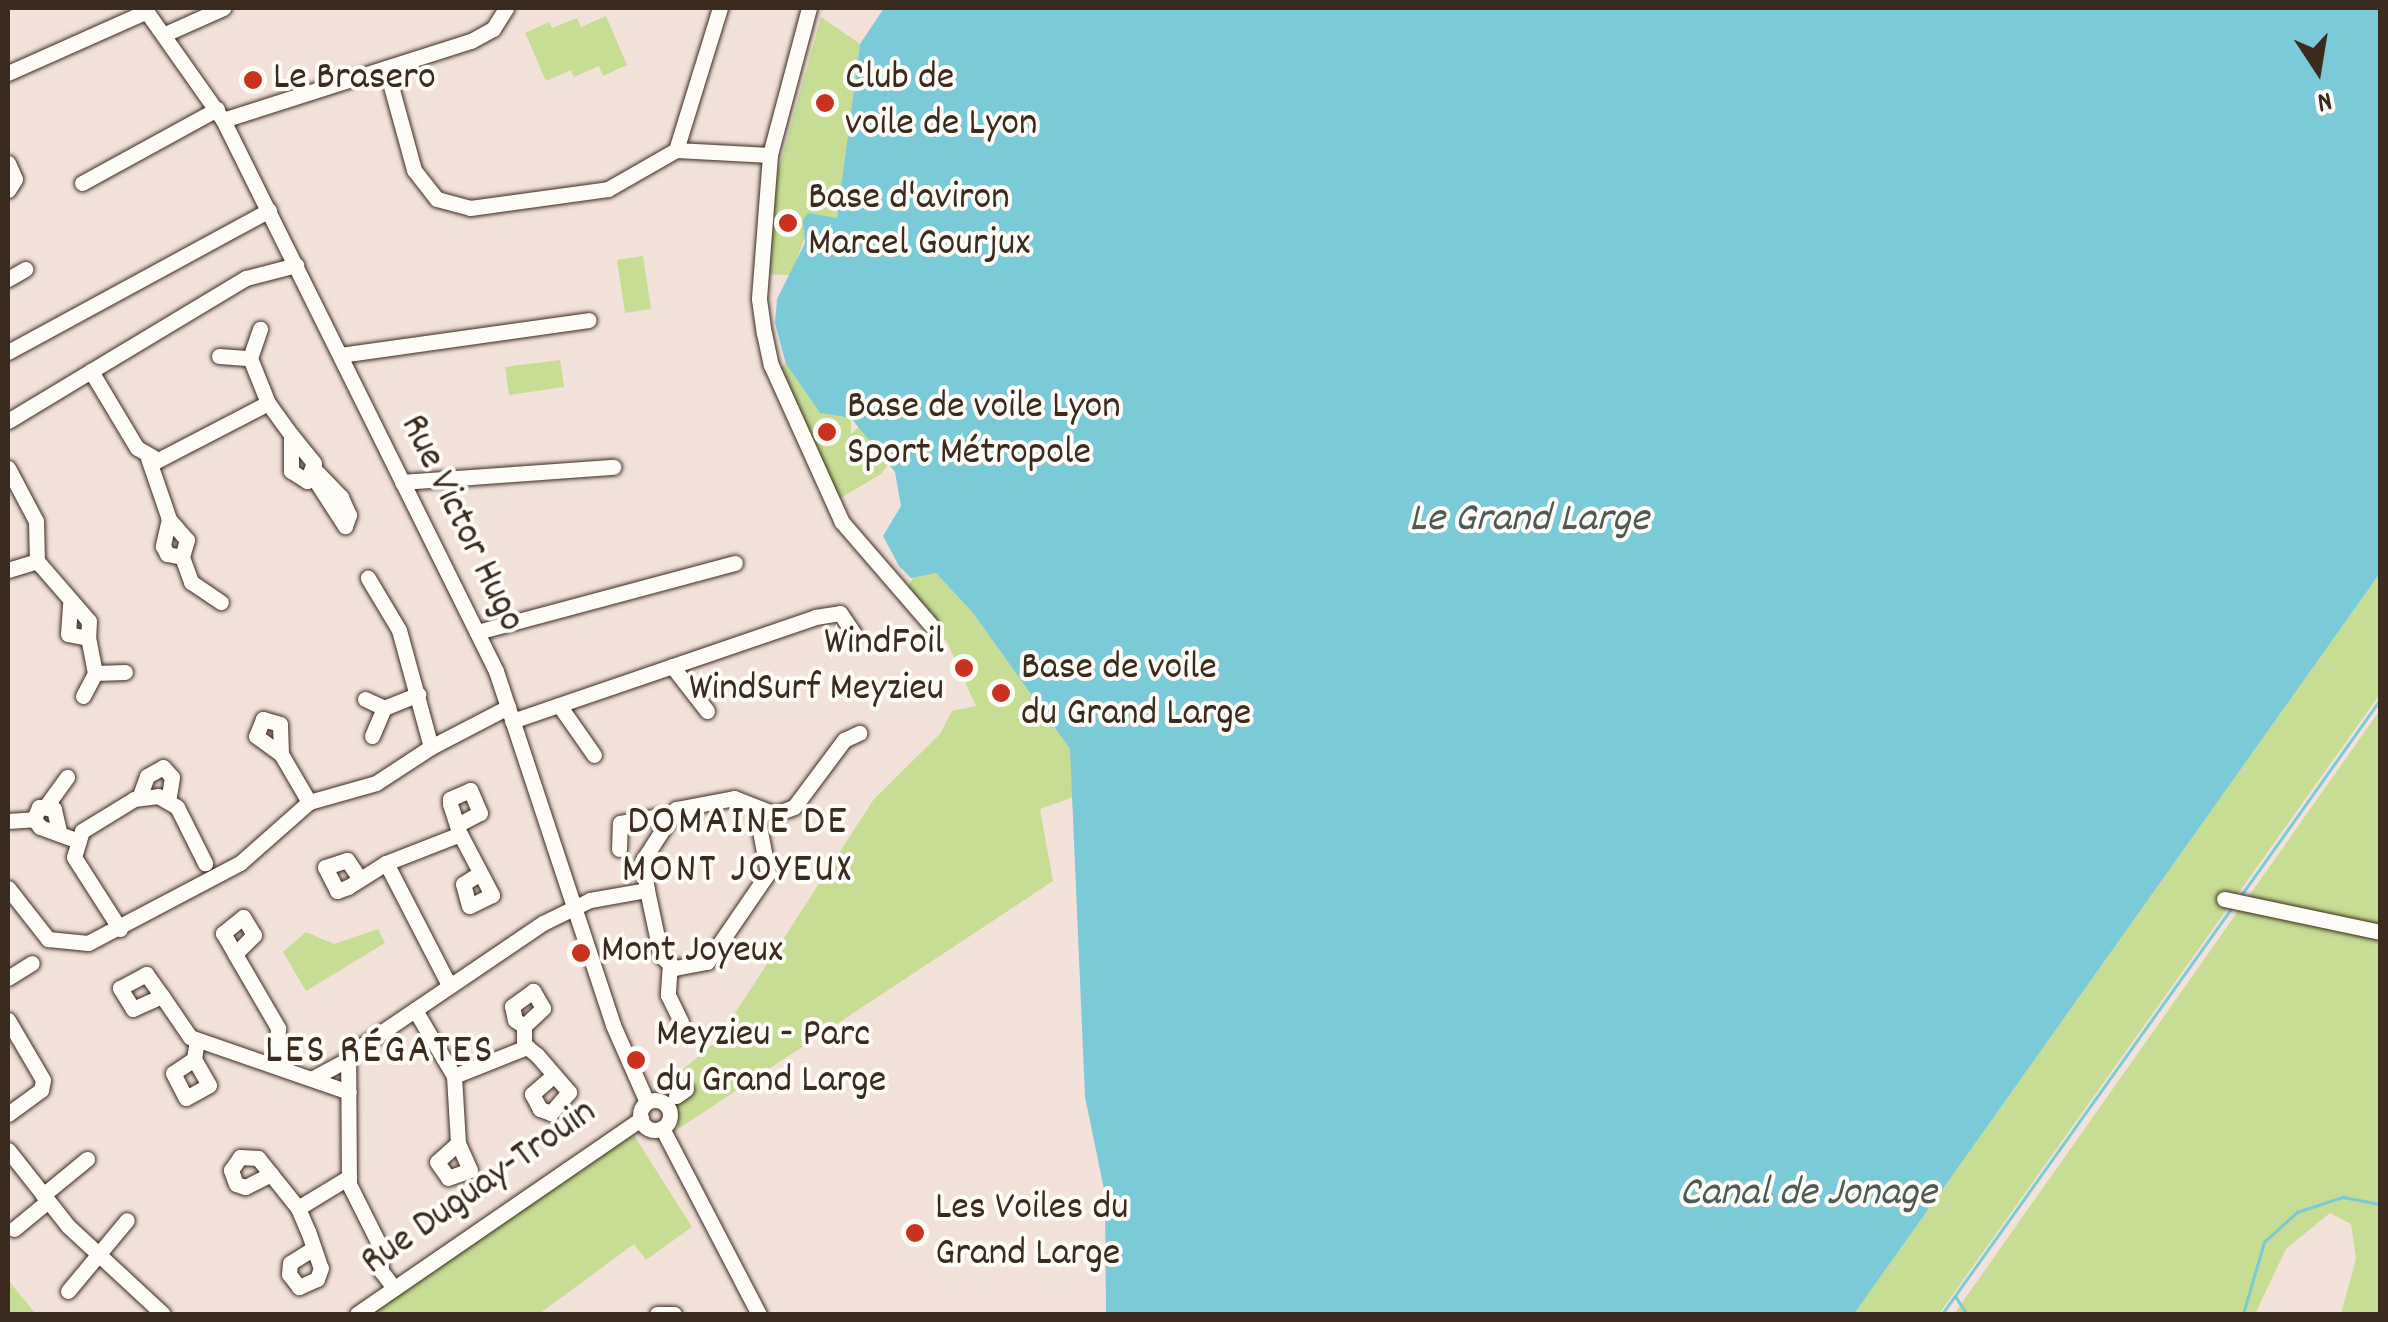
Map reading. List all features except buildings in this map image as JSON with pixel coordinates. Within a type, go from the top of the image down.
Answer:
[{"type":"street","points":[[164,34],[222,8]]},
{"type":"street","points":[[82,183],[220,114],[471,41],[494,29],[506,8]]},
{"type":"street","points":[[676,150],[720,8]]},
{"type":"street","points":[[809,8],[770,155],[759,299],[771,365],[842,522],[930,624]]},
{"type":"street","points":[[8,73],[146,9]]},
{"type":"street","name":"Rue Victor Hugo","points":[[146,9],[220,114],[477,632],[510,714],[574,907],[647,1102],[668,1107],[662,1128]]},
{"type":"street","points":[[386,68],[414,170],[438,199],[470,208],[608,189],[676,150],[770,155]]},
{"type":"street","points":[[8,163],[15,179],[8,190]]},
{"type":"street","points":[[8,352],[269,210]]},
{"type":"street","points":[[8,421],[246,278],[296,265]]},
{"type":"street","points":[[8,279],[26,269]]},
{"type":"street","points":[[340,355],[589,320]]},
{"type":"street","points":[[260,329],[250,358],[268,403],[291,435],[313,472],[302,482],[291,471],[291,435]]},
{"type":"street","points":[[219,356],[250,358]]},
{"type":"street","points":[[91,371],[148,458],[169,519],[162,546],[182,557],[191,582],[222,602]]},
{"type":"street","points":[[148,458],[158,460],[268,403]]},
{"type":"street","points":[[402,482],[613,467]]},
{"type":"street","points":[[8,468],[36,521],[37,561],[70,604],[68,634],[88,638],[95,673],[83,696]]},
{"type":"street","points":[[8,570],[37,561]]},
{"type":"street","points":[[477,632],[734,563]]},
{"type":"street","points":[[368,578],[399,630],[431,747]]},
{"type":"street","points":[[8,888],[48,939],[88,943],[240,863],[309,802],[376,783],[431,747],[510,714],[559,705],[815,617],[840,614],[854,634]]},
{"type":"street","points":[[672,666],[707,712]]},
{"type":"street","points":[[95,673],[125,672]]},
{"type":"street","points":[[372,736],[384,708],[418,694]]},
{"type":"street","points":[[365,698],[384,708]]},
{"type":"street","points":[[559,705],[594,755]]},
{"type":"street","points":[[756,810],[768,873],[707,962],[670,963],[661,956],[644,860],[676,809],[734,798],[756,810],[775,814],[794,807],[844,740],[860,732]]},
{"type":"street","points":[[281,754],[309,802]]},
{"type":"street","points":[[75,840],[138,798],[146,776],[163,767],[172,777],[168,801],[204,863]]},
{"type":"street","points":[[34,819],[67,776]]},
{"type":"street","points":[[138,798],[168,801]]},
{"type":"street","points":[[46,806],[58,814],[59,831]]},
{"type":"street","points":[[619,849],[620,823],[658,816],[668,821]]},
{"type":"street","points":[[8,821],[34,819],[75,840]]},
{"type":"street","points":[[360,879],[458,830],[480,873]]},
{"type":"street","points":[[75,840],[79,866],[120,929]]},
{"type":"street","points":[[386,863],[448,983]]},
{"type":"street","points":[[313,1078],[348,1059],[448,983],[574,907],[647,890]]},
{"type":"street","points":[[2224,899],[2241,907],[2380,932]]},
{"type":"street","points":[[235,954],[278,1028],[276,1063]]},
{"type":"street","points":[[8,978],[32,963]]},
{"type":"street","points":[[670,963],[668,994],[682,1022]]},
{"type":"street","points":[[162,996],[197,1040],[276,1063],[348,1092]]},
{"type":"street","points":[[415,1010],[454,1076],[458,1143]]},
{"type":"street","points":[[8,1020],[43,1080],[40,1090],[8,1114]]},
{"type":"street","points":[[524,1026],[524,1047],[554,1075]]},
{"type":"street","points":[[194,1059],[197,1040]]},
{"type":"street","points":[[454,1076],[524,1047]]},
{"type":"street","points":[[348,1059],[349,1176],[380,1244],[381,1271],[394,1288]]},
{"type":"street","points":[[647,1102],[641,1119],[648,1127],[662,1128],[759,1314]]},
{"type":"street","name":"Rue Duguay-Trouin","points":[[357,1314],[641,1119]]},
{"type":"street","points":[[8,1150],[97,1255],[158,1313]]},
{"type":"street","points":[[14,1229],[87,1158]]},
{"type":"street","points":[[271,1174],[298,1208],[314,1248]]},
{"type":"street","points":[[298,1208],[349,1176]]},
{"type":"street","points":[[68,1291],[126,1220]]},
{"type":"street","points":[[657,1314],[674,1314]]},
{"type":"green space","points":[[606,16],[627,65],[603,76],[599,66],[574,77],[571,70],[546,81],[525,33],[549,22],[552,28],[577,18],[581,27]]},
{"type":"green space","name":"Club de voile de Lyon","points":[[821,17],[860,44],[837,219],[819,218],[807,231],[791,275],[763,274],[778,171]]},
{"type":"green space","points":[[643,256],[651,309],[625,313],[617,260]]},
{"type":"green space","points":[[560,360],[564,387],[509,395],[505,367]]},
{"type":"green space","name":"Base de voile Lyon Sport Métropole","points":[[786,364],[820,413],[851,418],[851,434],[859,427],[890,462],[881,474],[837,500],[777,369]]},
{"type":"green space","points":[[917,572],[936,573],[973,613],[1070,749],[1074,797],[1040,809],[1053,881],[678,1129],[677,1107],[658,1090],[717,1041],[874,799],[940,734],[952,711],[976,706],[947,642],[904,592]]},
{"type":"green space","points":[[2380,573],[2378,697],[1939,1314],[1854,1314]]},
{"type":"green space","points":[[2380,710],[2380,1314],[2341,1314],[2356,1259],[2351,1224],[2330,1213],[2286,1249],[2255,1314],[1954,1314]]},
{"type":"green space","points":[[378,929],[385,943],[306,991],[283,952],[306,932],[334,944]]},
{"type":"green space","points":[[632,1132],[692,1227],[646,1260],[634,1244],[539,1314],[366,1314]]},
{"type":"green space","points":[[8,1280],[36,1314],[8,1314]]},
{"type":"water","name":"Le Grand Large","points":[[884,8],[2380,8],[2380,573],[1854,1314],[1106,1314],[1105,1194],[1085,1097],[1070,749],[973,613],[936,573],[911,578],[899,566],[883,536],[901,506],[895,472],[851,418],[820,413],[786,364],[775,323],[777,299],[805,243],[803,220],[808,213],[837,218],[860,44]]},
{"type":"waterway","points":[[2242,894],[2380,700]]},
{"type":"waterway","points":[[1942,1314],[2232,908]]},
{"type":"waterway","points":[[2243,1314],[2264,1242],[2297,1212],[2343,1197],[2380,1204]]},
{"type":"waterway","points":[[1956,1297],[1967,1314]]},
{"type":"place","name":"Le Brasero","points":[[253,80]]},
{"type":"place","name":"Club de voile de Lyon","points":[[825,103]]},
{"type":"place","name":"Base d'aviron Marcel Gourjux","points":[[788,223]]},
{"type":"place","name":"Base de voile Lyon Sport Métropole","points":[[827,432]]},
{"type":"place","name":"WindFoil WindSurf Meyzieu","points":[[964,668]]},
{"type":"place","name":"Base de voile du Grand Large","points":[[1001,693]]},
{"type":"place","name":"Mont Joyeux","points":[[581,953]]},
{"type":"place","name":"Meyzieu - Parc du Grand Large","points":[[636,1060]]},
{"type":"place","name":"Les Voiles du Grand Large","points":[[915,1233]]},
{"type":"district","name":"DOMAINE DE MONT JOYEUX","points":[[738,848]]},
{"type":"district","name":"LES RÉGATES","points":[[380,1053]]},
{"type":"water label","name":"Canal de Jonage","points":[[1808,1195]]}]
